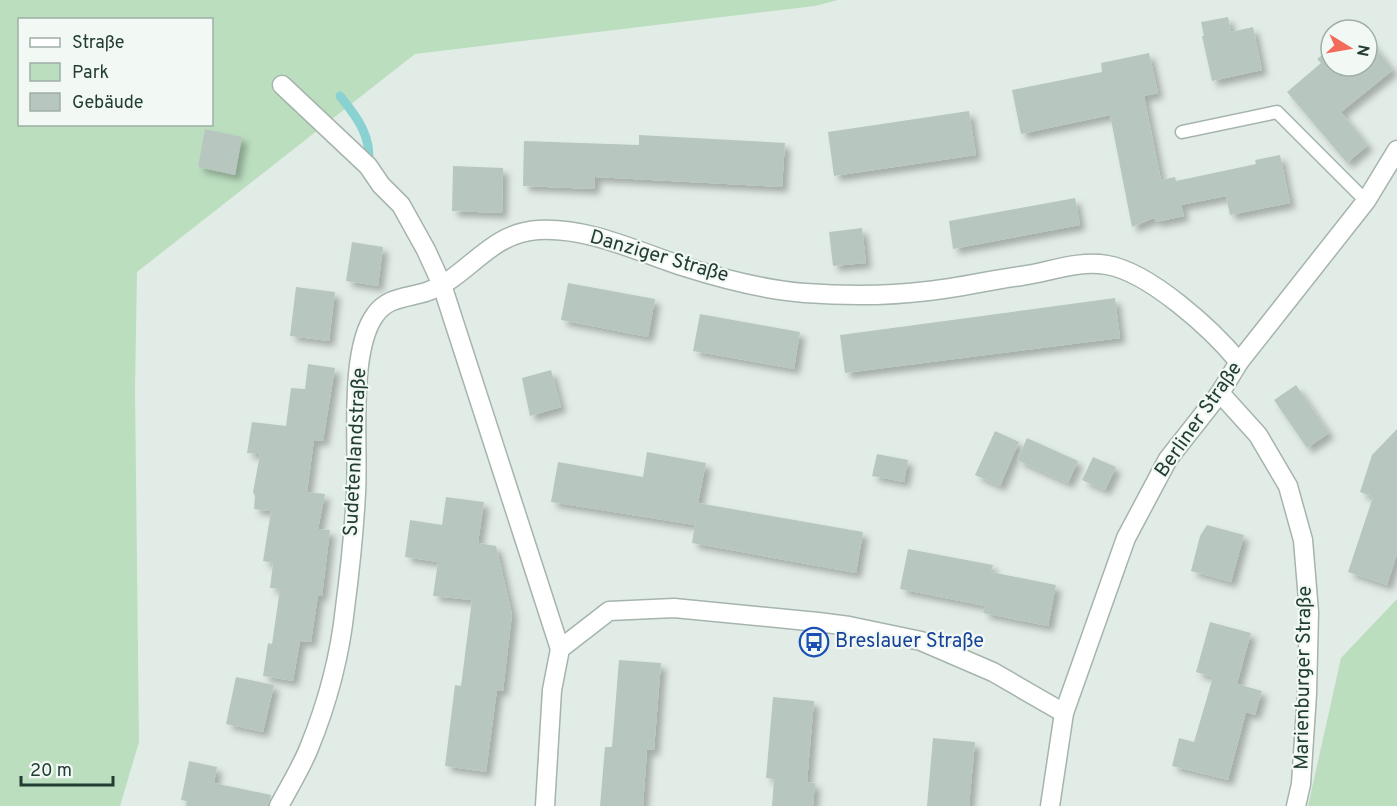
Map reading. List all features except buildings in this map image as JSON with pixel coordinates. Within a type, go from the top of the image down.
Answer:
[{"type":"street","points":[[282,85],[368,166],[381,185],[401,205],[442,285],[560,649],[552,690],[545,806]]},
{"type":"street","name":"Berliner Straße","points":[[1050,806],[1064,713],[1126,538],[1168,459],[1221,393],[1239,362],[1366,201],[1397,150]]},
{"type":"street","name":"Danziger Straße","points":[[442,285],[493,244],[516,233],[538,230],[592,236],[686,267],[770,288],[813,293],[872,294],[928,291],[1082,263],[1110,265],[1137,276],[1174,300],[1216,336],[1239,362]]},
{"type":"street","name":"Sudetenlandstraße","points":[[279,806],[308,750],[332,684],[343,622],[356,491],[358,369],[368,325],[378,310],[387,303],[427,292],[442,285]]},
{"type":"street","name":"Marienburger Straße","points":[[1221,393],[1258,435],[1288,486],[1303,540],[1308,612],[1307,694],[1301,784],[1296,806]]},
{"type":"street","points":[[560,649],[609,611],[674,608],[818,622],[921,641],[993,672],[1064,713]]},
{"type":"lane","points":[[1182,132],[1277,112],[1366,201]]},
{"type":"green space","points":[[0,0],[838,0],[815,6],[415,54],[137,272],[135,389],[139,742],[120,806],[0,806]]},
{"type":"green space","points":[[1397,599],[1397,806],[1308,806],[1341,658]]},
{"type":"waterway","points":[[340,96],[366,136],[368,165]]},
{"type":"place","name":"Breslauer Straße","points":[[814,642]]}]
